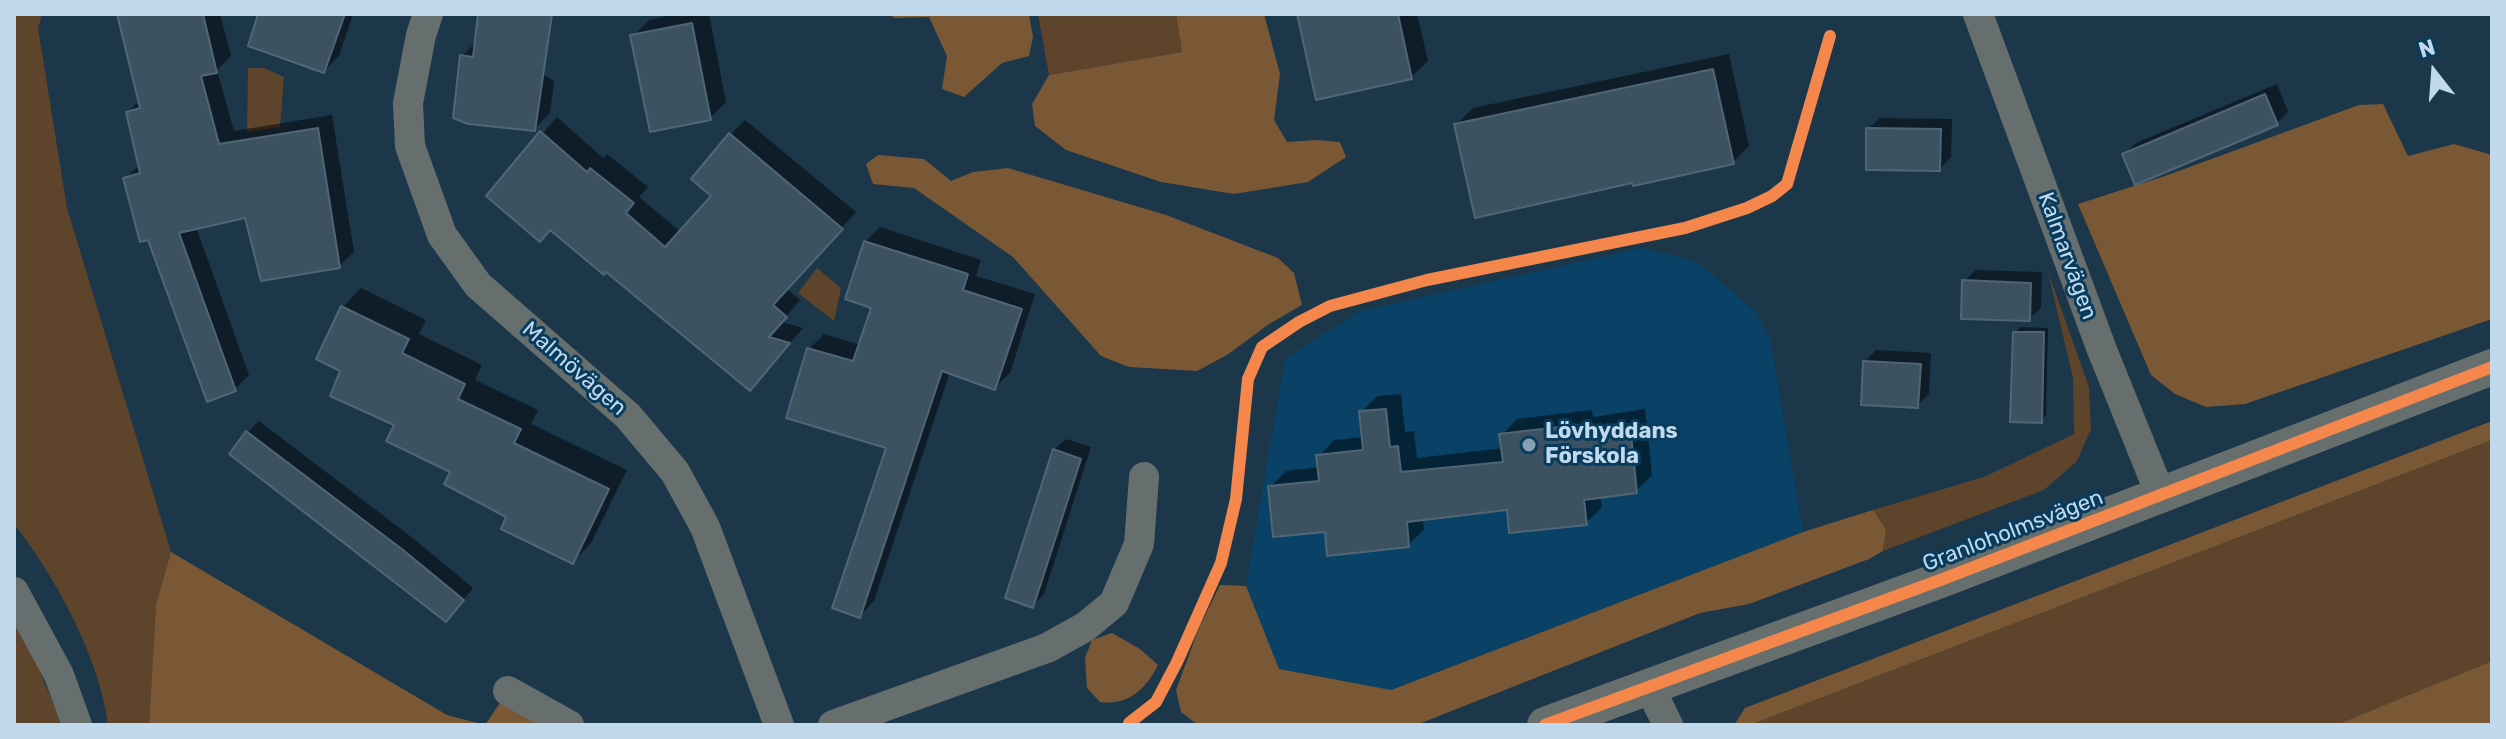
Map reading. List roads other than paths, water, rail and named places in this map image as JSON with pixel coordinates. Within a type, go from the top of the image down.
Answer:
[{"type":"street","name":"Malmövägen","points":[[428,14],[408,103],[410,146],[442,235],[478,285],[628,416],[675,472],[705,527],[779,725]]},
{"type":"street","name":"Kalmarvägen","points":[[1978,14],[2102,350],[2161,496]]},
{"type":"street","name":"Granloholmsvägen","points":[[1545,725],[1943,579],[2492,367]]},
{"type":"street","points":[[833,725],[1047,648],[1085,627],[1114,603],[1139,544],[1144,477]]},
{"type":"street","points":[[14,592],[59,675],[77,725]]},
{"type":"street","points":[[1649,686],[1668,725]]},
{"type":"street","points":[[508,691],[569,725]]},
{"type":"place","name":"Lövhyddans Förskola","points":[[1529,445]]}]
